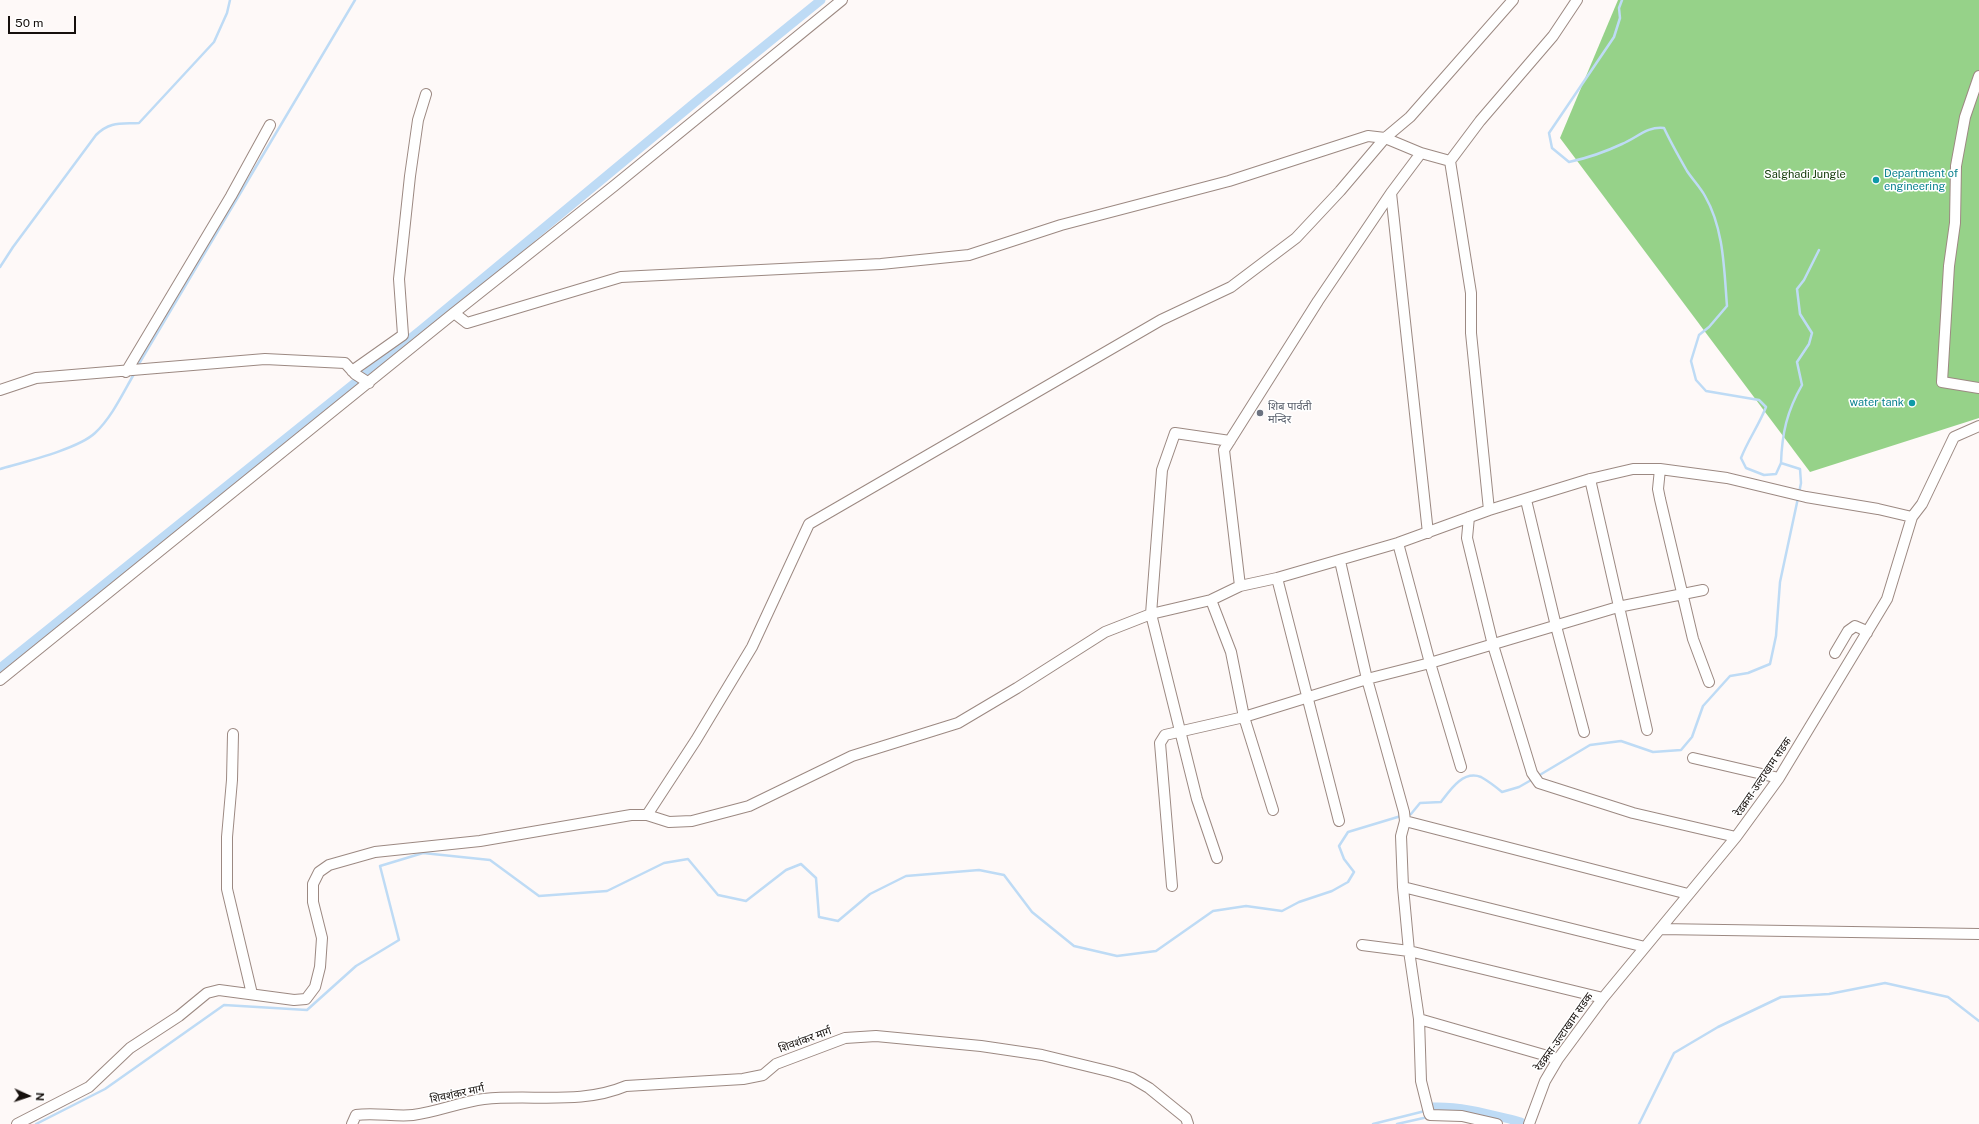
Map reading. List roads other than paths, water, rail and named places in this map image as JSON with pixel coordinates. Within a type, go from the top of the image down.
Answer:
[{"type":"street","points":[[0,680],[366,382],[614,186],[842,0]]},
{"type":"street","points":[[647,815],[696,740],[752,647],[809,524],[1161,320],[1231,287],[1296,238],[1340,191],[1385,138],[1410,117],[1513,0]]},
{"type":"street","points":[[1489,510],[1471,333],[1471,293],[1450,161],[1480,121],[1553,36],[1576,0]]},
{"type":"street","points":[[1979,76],[1965,117],[1956,166],[1955,223],[1949,266],[1942,382],[1979,388]]},
{"type":"street","points":[[354,373],[403,335],[399,279],[410,176],[418,120],[426,94]]},
{"type":"street","points":[[129,371],[270,126]]},
{"type":"street","points":[[454,313],[467,323],[621,278],[881,264],[969,254],[1061,225],[1229,181],[1368,136],[1385,138],[1421,153],[1450,161]]},
{"type":"street","points":[[1240,586],[1224,450],[1318,301],[1391,193],[1421,153]]},
{"type":"street","points":[[1391,193],[1428,533]]},
{"type":"street","points":[[0,390],[36,378],[265,359],[345,363],[354,373],[366,382]]},
{"type":"street","name":"रेडक्रस-उल्टाखाम सडक","points":[[1529,1124],[1545,1081],[1558,1059],[1602,998],[1736,837],[1779,778],[1887,599],[1912,517],[1922,504],[1954,437],[1979,426]]},
{"type":"street","points":[[1217,858],[1197,799],[1151,614],[1162,470],[1175,433],[1230,441]]},
{"type":"street","points":[[17,1124],[89,1087],[130,1048],[179,1016],[207,992],[219,990],[294,1000],[306,999],[315,987],[320,967],[322,938],[314,902],[313,884],[319,872],[328,865],[375,852],[480,841],[631,815],[647,815],[669,822],[692,821],[749,806],[852,756],[958,723],[1017,688],[1105,632],[1151,614],[1211,600],[1240,586],[1277,578],[1340,561],[1428,533],[1489,510],[1526,500],[1590,479],[1633,469],[1660,469],[1727,478],[1806,497],[1871,508],[1912,517]]},
{"type":"street","points":[[1660,469],[1658,489],[1660,499],[1693,639],[1709,682]]},
{"type":"street","points":[[1590,479],[1647,730]]},
{"type":"street","points":[[1526,500],[1556,626],[1584,732]]},
{"type":"street","points":[[1469,517],[1467,538],[1493,645],[1532,773],[1539,783],[1633,813],[1736,837]]},
{"type":"street","points":[[1398,543],[1430,663],[1462,767]]},
{"type":"street","points":[[1340,561],[1367,679],[1405,817],[1402,836],[1409,951],[1419,1019],[1422,1080],[1429,1113],[1430,1115],[1462,1116],[1497,1124]]},
{"type":"street","points":[[1277,578],[1339,821]]},
{"type":"street","points":[[1172,886],[1160,743],[1165,735],[1181,730],[1244,717],[1367,679],[1493,645],[1618,607],[1682,593],[1704,590]]},
{"type":"street","points":[[1211,600],[1231,652],[1244,717],[1273,810]]},
{"type":"street","points":[[1835,653],[1848,631],[1855,626],[1862,629],[1866,633]]},
{"type":"street","points":[[233,734],[232,780],[227,837],[227,888],[252,994]]},
{"type":"street","points":[[1694,758],[1779,778]]},
{"type":"street","points":[[1405,817],[1688,894]]},
{"type":"street","points":[[1404,887],[1645,947]]},
{"type":"street","points":[[1660,929],[1979,934]]},
{"type":"street","points":[[1362,945],[1409,951],[1602,998]]},
{"type":"street","points":[[1419,1019],[1558,1059]]},
{"type":"street","name":"शिवशंकर मार्ग","points":[[352,1124],[356,1115],[401,1116],[422,1114],[484,1099],[579,1097],[611,1092],[626,1086],[743,1079],[763,1075],[776,1064],[838,1040],[876,1036],[981,1046],[1042,1055],[1112,1072],[1132,1078],[1148,1088],[1186,1118],[1188,1124]]},
{"type":"waterway","points":[[0,267],[13,247],[96,135],[111,125],[139,123],[214,42],[227,13],[230,0]]},
{"type":"waterway","points":[[137,367],[355,0]]},
{"type":"waterway","points":[[0,668],[422,329],[699,99],[821,0]]},
{"type":"waterway","points":[[1622,0],[1619,8],[1620,18],[1614,37],[1549,133],[1552,148],[1569,162],[1590,157],[1609,150],[1652,129],[1664,128],[1687,171],[1703,193],[1711,209],[1720,236],[1724,264],[1727,306],[1709,327],[1699,335],[1691,361],[1696,380],[1706,391],[1759,400],[1766,407],[1741,458],[1746,468],[1764,475],[1776,474],[1781,463],[1800,469],[1801,483],[1799,493]]},
{"type":"waterway","points":[[1781,463],[1786,422],[1802,385],[1797,362],[1809,344],[1812,333],[1800,314],[1797,289],[1804,280],[1819,250]]},
{"type":"waterway","points":[[0,469],[64,450],[87,439],[107,420],[134,374]]},
{"type":"waterway","points":[[1538,776],[1590,745],[1621,741],[1653,752],[1681,750],[1692,737],[1703,706],[1730,676],[1748,673],[1770,664],[1776,636],[1780,582],[1798,498]]},
{"type":"waterway","points":[[1406,815],[1411,814],[1420,803],[1441,802],[1458,782],[1468,776],[1481,777],[1502,792],[1519,787],[1533,779]]},
{"type":"waterway","points":[[36,1124],[105,1089],[224,1005],[307,1010],[356,966],[399,940],[380,866],[423,853],[490,860],[539,896],[607,891],[664,863],[688,859],[718,895],[746,901],[786,870],[801,864],[816,878],[819,917],[838,921],[870,894],[906,876],[979,870],[1004,875],[1032,912],[1074,946],[1117,956],[1156,951],[1213,911],[1246,906],[1282,911],[1299,902],[1332,891],[1348,882],[1354,872],[1344,859],[1339,846],[1348,832],[1401,816]]},
{"type":"waterway","points":[[1639,1124],[1674,1053],[1718,1027],[1781,997],[1829,994],[1885,983],[1948,997],[1979,1021]]},
{"type":"waterway","points":[[1433,1107],[1466,1109],[1521,1122]]},
{"type":"waterway","points":[[1373,1124],[1425,1111]]},
{"type":"waterway","points":[[1397,1124],[1428,1117]]},
{"type":"place","name":"Department of engineering","points":[[1876,180]]},
{"type":"place","name":"water tank","points":[[1912,403]]},
{"type":"place","name":"शिब पार्वती मन्दिर","points":[[1260,413]]},
{"type":"park label","name":"Salghadi Jungle","points":[[1805,175]]}]
